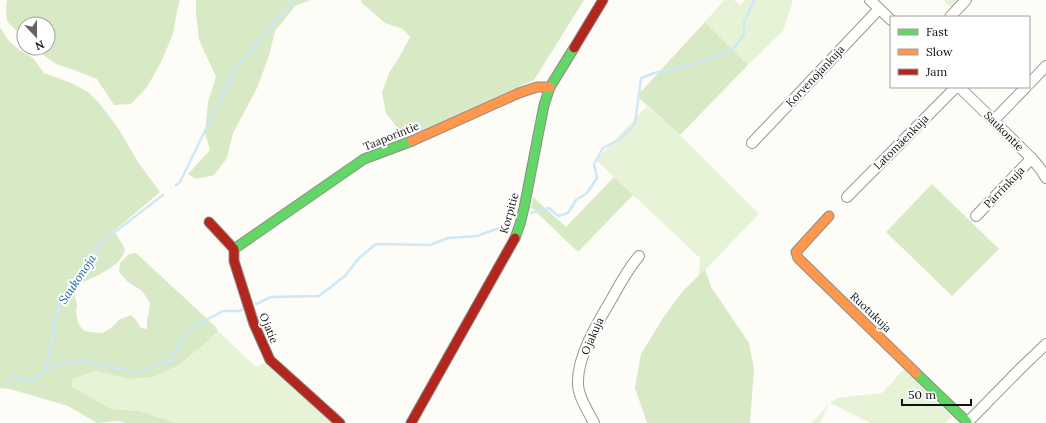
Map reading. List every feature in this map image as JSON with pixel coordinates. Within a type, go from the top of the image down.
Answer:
[{"type":"street","name":"Korpitie","points":[[411,423],[516,236],[524,208],[544,105],[550,87],[603,0]]},
{"type":"street","points":[[870,0],[890,19]]},
{"type":"street","points":[[951,16],[966,0]]},
{"type":"street","name":"Korvenojankuja","points":[[752,142],[879,9]]},
{"type":"street","points":[[1030,83],[1046,66]]},
{"type":"street","name":"Taaporintie","points":[[234,249],[364,159],[420,138],[519,93],[537,87],[550,87]]},
{"type":"street","name":"Latomäenkuja","points":[[847,197],[956,88]]},
{"type":"street","name":"Saukontie","points":[[958,88],[994,120],[1032,158],[1042,169],[1046,178]]},
{"type":"street","points":[[994,120],[1025,88]]},
{"type":"street","name":"Pärrinkuja","points":[[976,216],[1032,158]]},
{"type":"street","name":"Ruotukuja","points":[[829,216],[796,252],[798,258],[967,423]]},
{"type":"street","points":[[209,222],[234,249]]},
{"type":"street","name":"Ojatie","points":[[234,249],[234,261],[254,324],[270,360],[340,423]]},
{"type":"street","name":"Ojakuja","points":[[594,423],[578,389],[579,370],[595,326],[630,267],[639,256]]},
{"type":"street","points":[[967,423],[1046,344]]},
{"type":"green space","points":[[7,0],[180,0],[173,34],[161,62],[147,87],[131,104],[114,105],[97,79],[56,64],[45,56],[56,56],[56,16],[16,16],[16,31],[7,21]]},
{"type":"green space","points":[[196,0],[311,0],[295,6],[275,31],[269,56],[257,88],[233,133],[227,158],[214,175],[196,179],[188,174],[210,150],[205,133],[208,102],[216,77],[199,40]]},
{"type":"green space","points":[[361,0],[584,0],[534,80],[416,133],[401,133],[386,113],[382,93],[389,73],[410,37],[403,29],[385,23],[362,3]]},
{"type":"green space","points":[[724,0],[734,0],[740,5],[745,0],[793,0],[783,31],[748,65],[705,22]]},
{"type":"green space","points":[[943,0],[959,0],[951,8]]},
{"type":"green space","points":[[705,22],[748,65],[680,135],[637,96]]},
{"type":"green space","points":[[0,27],[8,40],[16,47],[16,56],[30,56],[33,58],[44,73],[69,82],[88,92],[100,104],[118,128],[138,162],[160,192],[114,231],[125,250],[116,264],[110,269],[73,289],[77,305],[76,312],[78,323],[83,330],[102,333],[111,328],[120,319],[131,315],[141,328],[147,329],[150,303],[142,291],[128,282],[119,272],[120,263],[129,254],[136,253],[215,326],[218,331],[200,348],[177,366],[153,377],[129,379],[96,371],[72,379],[71,386],[111,409],[140,411],[176,423],[126,423],[118,421],[97,423],[68,406],[10,389],[0,388]]},
{"type":"green space","points":[[647,106],[680,135],[759,214],[699,276],[700,258],[596,160]]},
{"type":"green space","points":[[614,177],[633,195],[578,252],[531,207],[533,197],[566,227]]},
{"type":"green space","points":[[932,184],[999,249],[952,296],[886,232]]},
{"type":"green space","points":[[705,269],[711,287],[749,343],[754,369],[750,423],[647,423],[635,388],[641,354],[663,318],[682,292]]},
{"type":"green space","points":[[218,331],[256,367],[264,363],[332,423],[176,423],[140,411],[111,409],[70,386],[72,379],[96,371],[129,379],[153,377],[177,366],[200,348]]},
{"type":"green space","points":[[904,369],[952,417],[945,423],[871,423],[830,403],[837,398],[882,393]]},
{"type":"green space","points":[[829,404],[820,423],[812,423]]},
{"type":"waterway","name":"Saukonoja","points":[[176,185],[180,182],[235,69],[294,0]]},
{"type":"waterway","points":[[531,213],[549,208],[558,216],[568,213],[576,200],[587,193],[597,178],[594,164],[603,148],[620,139],[635,124],[641,78],[654,73],[688,66],[716,57],[735,47],[744,34],[744,23],[754,0]]},
{"type":"waterway","name":"Saukonoja","points":[[7,385],[11,376],[32,381],[46,369],[59,302],[78,279],[102,242],[163,195]]},
{"type":"waterway","points":[[256,304],[271,297],[319,296],[345,276],[359,258],[376,244],[430,245],[448,238],[477,236],[502,227]]},
{"type":"waterway","points":[[46,369],[63,363],[84,361],[140,373],[160,362],[171,361],[180,341],[193,327],[223,311],[242,310]]},
{"type":"traffic: fast","points":[[515,238],[524,208],[544,105],[550,87],[574,48]]},
{"type":"traffic: fast","points":[[234,249],[364,159],[412,141]]},
{"type":"traffic: fast","points":[[916,373],[967,422]]},
{"type":"traffic: slow","points":[[412,141],[519,93],[537,87],[550,87]]},
{"type":"traffic: slow","points":[[829,216],[796,252],[798,258],[916,373]]},
{"type":"traffic: jam","points":[[574,48],[603,0]]},
{"type":"traffic: jam","points":[[209,222],[234,249],[234,261],[254,324],[270,360],[340,423]]},
{"type":"traffic: jam","points":[[411,423],[515,238]]}]
